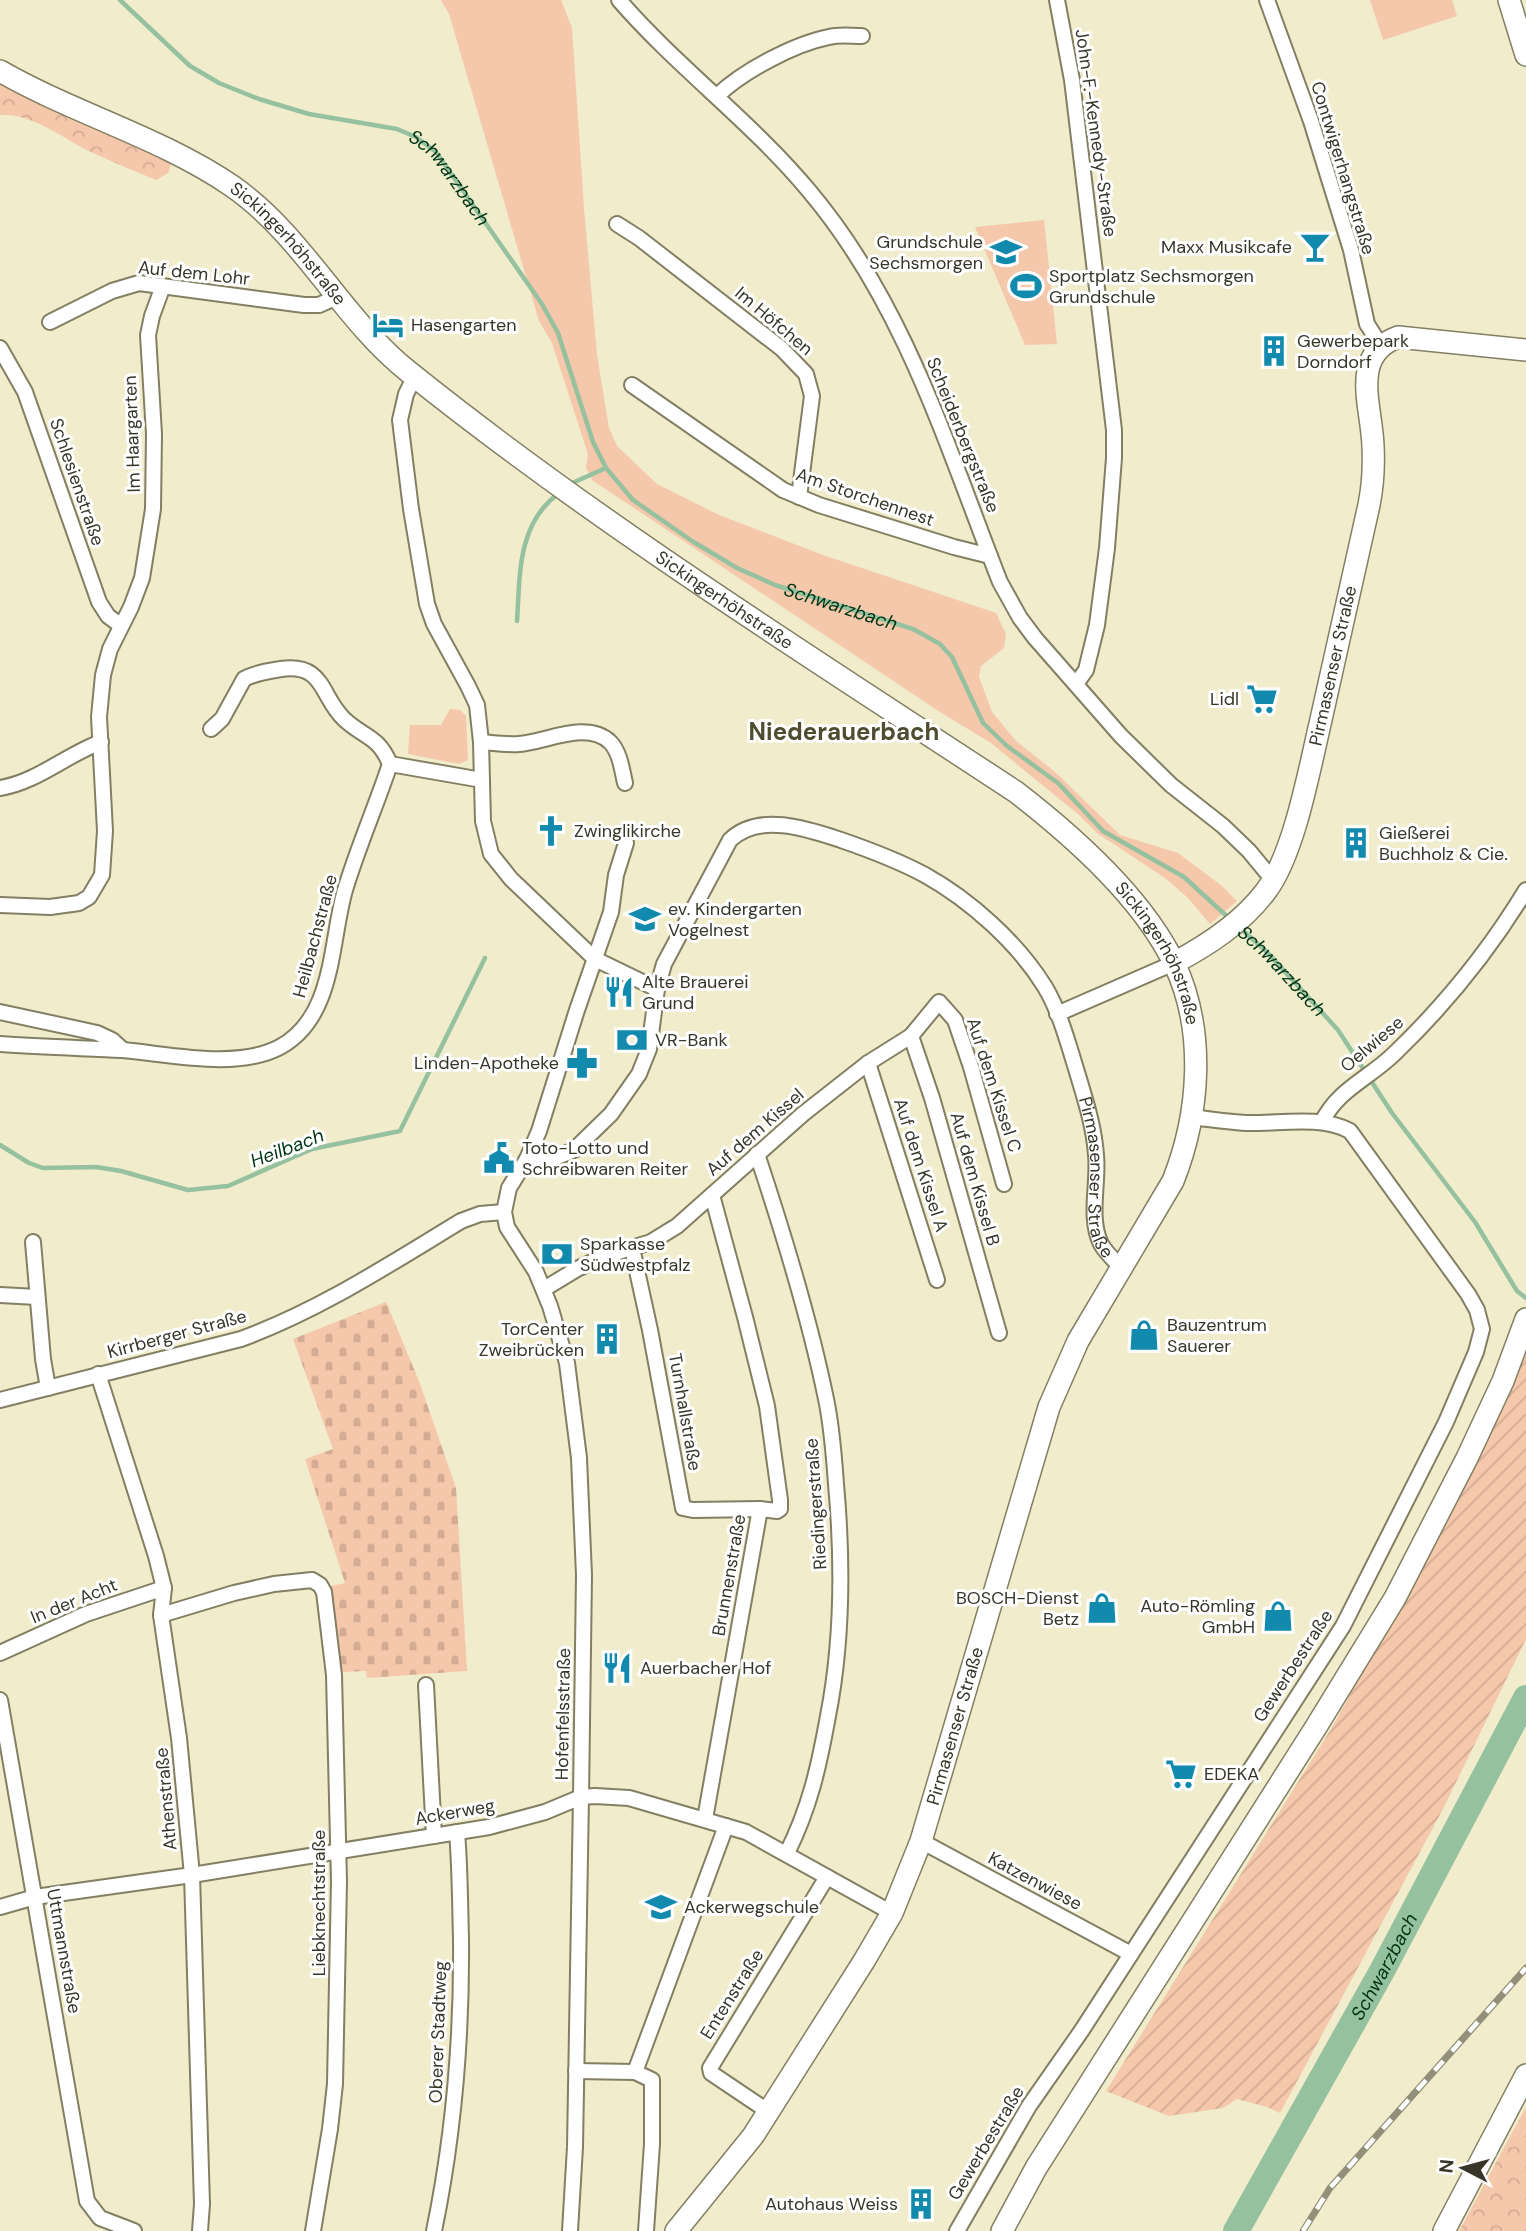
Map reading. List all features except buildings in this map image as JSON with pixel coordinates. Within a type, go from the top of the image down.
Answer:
[{"type":"main road","points":[[1509,0],[1526,55]]},
{"type":"main road","name":"Sickingerhöhstraße","points":[[0,71],[33,90],[166,148],[235,188],[287,233],[377,344],[415,376],[572,494],[1016,792],[1040,811],[1129,897],[1146,917],[1174,963],[1189,1008],[1195,1067],[1191,1117],[1184,1153],[1173,1181],[1122,1268]]},
{"type":"main road","points":[[1381,346],[1398,337],[1524,348]]},
{"type":"main road","name":"Pirmasenser Straße","points":[[1174,963],[1220,936],[1246,912],[1273,880],[1288,843],[1307,782],[1369,505],[1373,481],[1373,444],[1367,369],[1381,346]]},
{"type":"main road","name":"Pirmasenser Straße","points":[[676,2231],[731,2165],[769,2112],[892,1913],[921,1841],[1049,1407],[1078,1341],[1122,1268]]},
{"type":"main road","points":[[1002,2231],[1036,2168],[1395,1598],[1503,1381],[1526,1319]]},
{"type":"main road","points":[[1444,2231],[1526,2075]]},
{"type":"street","name":"Scheiderbergstraße","points":[[620,0],[810,191],[855,251],[879,291],[912,358],[1000,582],[1020,618],[1148,764],[1223,826],[1273,880]]},
{"type":"street","name":"John-F.-Kennedy-Straße","points":[[1057,0],[1072,80],[1114,430],[1107,548],[1097,625],[1089,663],[1076,684]]},
{"type":"street","name":"Contwigerhangstraße","points":[[1268,0],[1311,121],[1351,250],[1367,324],[1381,346]]},
{"type":"street","points":[[718,96],[731,82],[750,70],[799,48],[829,37],[862,36]]},
{"type":"street","name":"Im Höfchen","points":[[617,224],[639,238],[782,349],[806,374],[813,396],[799,497]]},
{"type":"street","name":"Auf dem Lohr","points":[[50,322],[129,285],[163,286],[304,305],[320,305],[339,296]]},
{"type":"street","name":"Im Haargarten","points":[[0,905],[64,907],[79,903],[89,897],[102,875],[105,843],[99,717],[103,675],[110,649],[142,579],[149,544],[155,475],[148,335],[163,286]]},
{"type":"street","name":"Schlesienstraße","points":[[0,348],[25,392],[99,602],[108,616],[120,625]]},
{"type":"street","points":[[415,376],[402,406],[400,436],[422,578],[434,624],[477,705],[483,821],[491,854],[510,879],[595,959],[657,989]]},
{"type":"street","name":"Am Storchennest","points":[[632,385],[783,490],[819,505],[899,531],[990,556]]},
{"type":"street","points":[[212,729],[222,719],[244,679],[263,672],[303,669],[314,675],[343,718],[383,748],[390,764],[482,780]]},
{"type":"street","points":[[481,742],[519,744],[569,734],[594,734],[609,741],[613,747],[625,783]]},
{"type":"street","points":[[0,788],[22,782],[101,742]]},
{"type":"street","name":"Heilbachstraße","points":[[0,1044],[217,1058],[254,1056],[282,1046],[304,1026],[324,989],[346,888],[390,764]]},
{"type":"street","points":[[527,1159],[550,1160],[574,1150],[624,1097],[639,1074],[649,1049],[657,989],[664,964],[730,840],[743,829],[756,826],[804,829],[861,847],[925,875],[980,915],[1016,950],[1046,989],[1057,1014]]},
{"type":"street","points":[[504,1212],[509,1188],[540,1131],[611,912],[626,843]]},
{"type":"street","name":"Oelwiese","points":[[1322,1122],[1332,1104],[1384,1062],[1458,988],[1484,956],[1526,890]]},
{"type":"street","name":"Pirmasenser Straße","points":[[1122,1268],[1101,1245],[1096,1229],[1097,1180],[1093,1127],[1057,1014],[1174,963]]},
{"type":"street","name":"Auf dem Kissel","points":[[544,1289],[596,1261],[662,1236],[868,1063],[911,1036],[939,1002]]},
{"type":"street","name":"Auf dem Kissel C","points":[[939,1002],[955,1020],[1003,1184]]},
{"type":"street","points":[[0,1012],[97,1033],[112,1040],[122,1051]]},
{"type":"street","name":"Auf dem Kissel B","points":[[911,1036],[932,1098],[999,1333]]},
{"type":"street","name":"Auf dem Kissel A","points":[[868,1063],[937,1280]]},
{"type":"street","points":[[1191,1117],[1244,1122],[1322,1122]]},
{"type":"street","name":"Gewerbestraße","points":[[957,2231],[1029,2106],[1131,1954],[1343,1626],[1446,1422],[1476,1352],[1482,1329],[1477,1310],[1468,1294],[1350,1131],[1322,1122]]},
{"type":"street","name":"Riedingerstraße","points":[[757,1154],[780,1224],[827,1402],[839,1522],[841,1570],[836,1672],[813,1789],[803,1820],[787,1853]]},
{"type":"street","name":"Brunnenstraße","points":[[705,1819],[760,1509],[772,1512],[780,1509],[766,1406],[712,1195]]},
{"type":"street","name":"Hofenfelsstraße","points":[[504,1212],[507,1227],[544,1289],[567,1363],[579,1458],[584,1574],[582,1797],[575,2147],[570,2231]]},
{"type":"street","name":"Kirrberger Straße","points":[[0,1400],[241,1339],[274,1327],[332,1299],[461,1220],[480,1214],[504,1212]]},
{"type":"street","points":[[33,1242],[48,1388]]},
{"type":"street","name":"Turnhallstraße","points":[[632,1248],[683,1507],[693,1510],[760,1509]]},
{"type":"street","points":[[0,1295],[37,1297]]},
{"type":"street","name":"Athenstraße","points":[[98,1374],[164,1588],[162,1615],[179,1738],[192,1875],[202,2204],[200,2231]]},
{"type":"street","name":"Liebknechtstraße","points":[[162,1615],[274,1584],[312,1580],[320,1585],[324,1592],[337,1734],[339,1852],[334,2084],[328,2142],[313,2231]]},
{"type":"street","name":"In der Acht","points":[[0,1653],[86,1614],[164,1588]]},
{"type":"street","points":[[426,1685],[434,1836]]},
{"type":"street","name":"Uttmannstraße","points":[[0,1700],[87,2201],[100,2218],[134,2231]]},
{"type":"street","name":"Ackerweg","points":[[0,1908],[35,1897],[192,1875],[457,1832],[524,1818],[582,1797],[595,1796],[629,1798],[746,1832],[892,1913]]},
{"type":"street","points":[[635,2071],[726,1826]]},
{"type":"street","name":"Oberer Stadtweg","points":[[434,2231],[447,2171],[457,2074],[461,1976],[457,1832]]},
{"type":"street","name":"Katzenwiese","points":[[921,1841],[1131,1954]]},
{"type":"street","name":"Entenstraße","points":[[769,2112],[711,2073],[710,2068],[827,1877]]},
{"type":"street","points":[[576,2071],[635,2071],[652,2080],[652,2144],[646,2231]]},
{"type":"green space","points":[[441,0],[561,0],[572,28],[597,355],[609,428],[617,446],[657,484],[719,515],[823,555],[996,613],[1006,634],[1004,648],[981,666],[979,677],[992,712],[1016,741],[1054,771],[1120,835],[1178,853],[1222,886],[1237,901],[1210,924],[1188,898],[1165,878],[1097,833],[1078,814],[991,743],[940,712],[592,480],[586,468],[588,454],[552,343],[539,321],[449,14]]},
{"type":"green space","points":[[1370,0],[1452,0],[1457,16],[1383,40]]},
{"type":"green space","points":[[0,83],[171,163],[168,173],[156,180],[91,152],[36,122],[12,115],[0,115]]},
{"type":"green space","name":"Sportplatz Sechsmorgen Grundschule","points":[[1044,220],[1057,344],[1025,345],[975,227]]},
{"type":"green space","points":[[450,709],[460,710],[466,716],[468,760],[459,764],[408,754],[410,725],[441,725]]},
{"type":"green space","points":[[386,1302],[419,1381],[456,1488],[467,1671],[367,1678],[366,1671],[342,1672],[331,1586],[345,1583],[305,1459],[333,1449],[293,1339]]},
{"type":"green space","points":[[1526,1343],[1526,1639],[1443,1809],[1280,2113],[1237,2099],[1223,2108],[1169,2116],[1106,2091],[1331,1729],[1466,1486]]},
{"type":"green space","points":[[1526,2107],[1526,2231],[1459,2231]]},
{"type":"waterway","name":"Schwarzbach","points":[[120,0],[190,66],[219,83],[259,99],[309,114],[397,129],[416,137],[436,152],[542,304],[558,333],[593,442],[606,468],[633,500],[737,568],[775,585],[913,629],[940,644],[952,657],[983,723],[1007,746],[1058,783],[1103,831],[1184,877],[1231,920]]},
{"type":"waterway","name":"Heilbach","points":[[570,484],[606,468]]},
{"type":"waterway","name":"Heilbach","points":[[517,621],[520,569],[528,536],[535,520],[558,494]]},
{"type":"waterway","name":"Schwarzbach","points":[[1240,928],[1267,952],[1338,1030],[1392,1113],[1475,1222],[1517,1291],[1526,1298]]},
{"type":"waterway","name":"Heilbach","points":[[0,1145],[29,1163],[43,1168],[96,1167],[121,1171],[188,1190],[228,1186],[312,1149],[400,1131],[485,958]]},
{"type":"waterway","name":"Schwarzbach","points":[[1236,2231],[1382,1971],[1526,1698]]},
{"type":"railway","points":[[1303,2231],[1330,2188],[1526,1968]]},
{"type":"place","name":"Maxx Musikcafe","points":[[1315,247]]},
{"type":"place","name":"Grundschule Sechsmorgen","points":[[1006,252]]},
{"type":"place","name":"Sportplatz Sechsmorgen Grundschule","points":[[1026,286]]},
{"type":"place","name":"Hasengarten","points":[[388,325]]},
{"type":"place","name":"Gewerbepark Dorndorf","points":[[1274,351]]},
{"type":"place","name":"Lidl","points":[[1262,699]]},
{"type":"place","name":"Zwinglikirche","points":[[551,831]]},
{"type":"place","name":"Gießerei Buchholz & Cie.","points":[[1356,843]]},
{"type":"place","name":"ev. Kindergarten Vogelnest","points":[[645,919]]},
{"type":"place","name":"Alte Brauerei Grund","points":[[619,992]]},
{"type":"place","name":"VR-Bank","points":[[632,1040]]},
{"type":"place","name":"Linden-Apotheke","points":[[582,1063]]},
{"type":"place","name":"Toto-Lotto und Schreibwaren Reiter","points":[[499,1158]]},
{"type":"place","name":"Sparkasse Südwestpfalz","points":[[557,1254]]},
{"type":"place","name":"Bauzentrum Sauerer","points":[[1144,1335]]},
{"type":"place","name":"TorCenter Zweibrücken","points":[[607,1339]]},
{"type":"place","name":"BOSCH-Dienst Betz","points":[[1102,1608]]},
{"type":"place","name":"Auto-Römling GmbH","points":[[1278,1616]]},
{"type":"place","name":"Auerbacher Hof","points":[[617,1668]]},
{"type":"place","name":"EDEKA","points":[[1181,1774]]},
{"type":"place","name":"Ackerwegschule","points":[[661,1907]]},
{"type":"place","name":"Autohaus Weiss","points":[[921,2204]]},
{"type":"district","name":"Niederauerbach","points":[[844,731]]}]
